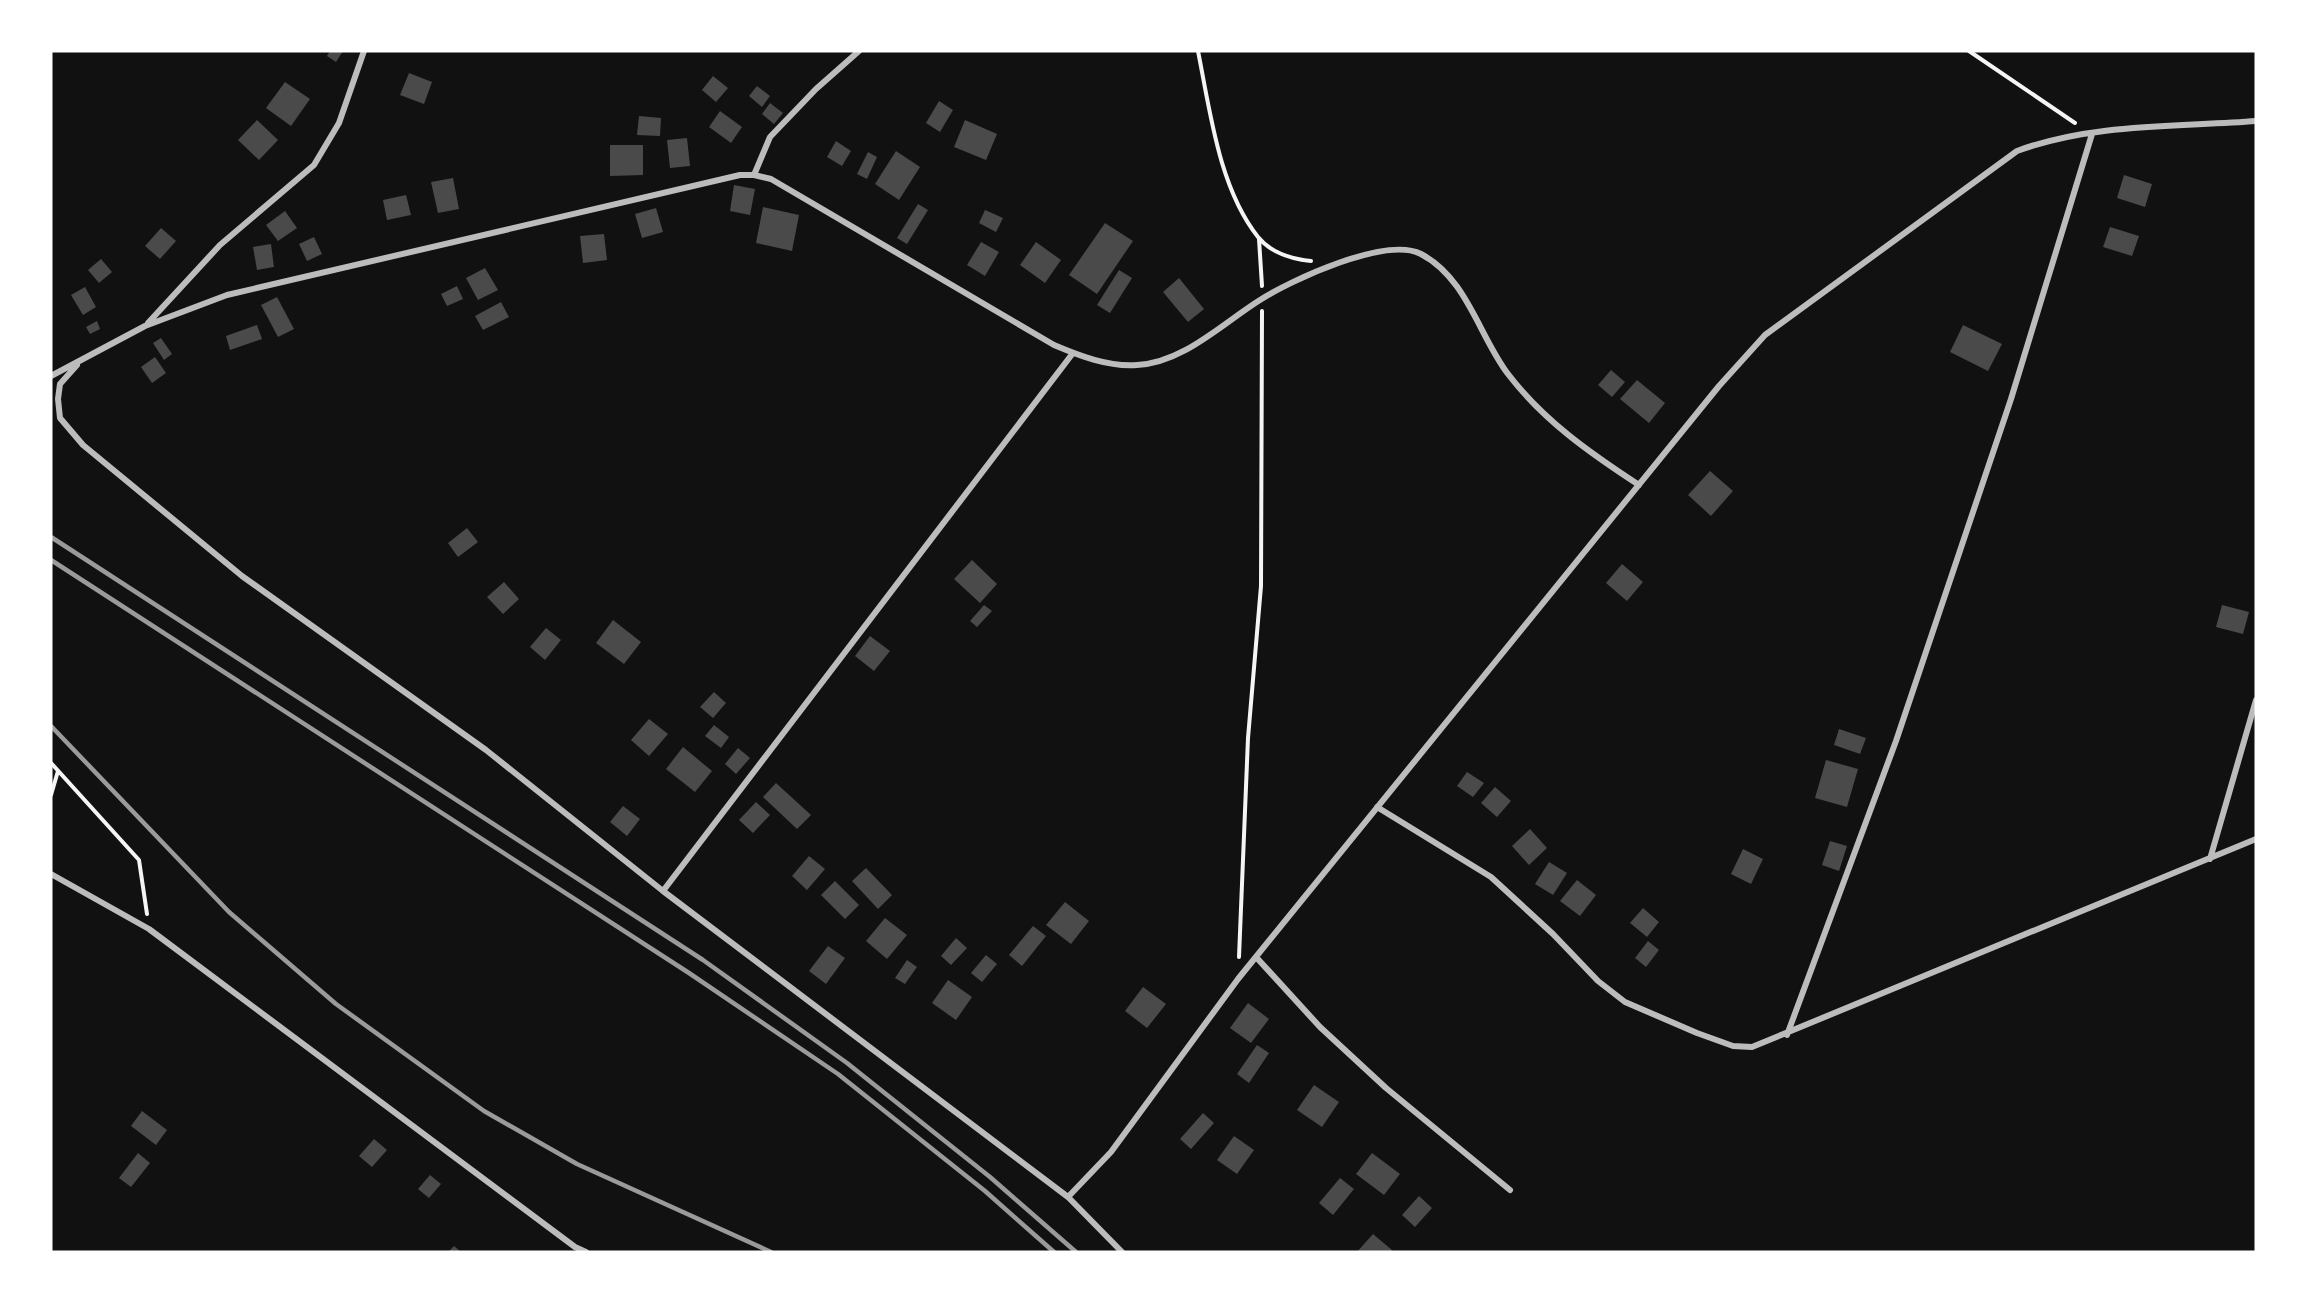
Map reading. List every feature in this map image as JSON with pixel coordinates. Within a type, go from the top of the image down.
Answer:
[{"type":"street","points":[[145,326],[220,245],[314,165],[339,123],[364,51]]},
{"type":"street","points":[[754,174],[770,137],[816,89],[859,51]]},
{"type":"street","points":[[1068,1197],[1111,1152],[1238,979],[1719,386],[1765,334],[2018,151],[2044,141],[2091,134],[2256,121]]},
{"type":"street","points":[[1787,1035],[1896,741],[2011,399],[2091,134]]},
{"type":"street","points":[[51,376],[145,326],[227,295],[740,175],[754,174],[771,179],[1043,339],[1073,353],[1110,363],[1137,365],[1165,359],[1193,345],[1262,298],[1351,258],[1383,250],[1406,250],[1421,254],[1445,273],[1461,292],[1507,373],[1536,408],[1580,447],[1639,485]]},
{"type":"street","points":[[663,891],[1073,353]]},
{"type":"street","points":[[79,362],[60,384],[58,399],[60,418],[83,445],[242,576],[486,750],[663,891],[1068,1197],[1122,1252]]},
{"type":"street","points":[[2210,859],[2256,700]]},
{"type":"street","points":[[1377,807],[1491,877],[1598,981],[1625,1002],[1733,1046],[1752,1047],[1787,1035],[2256,839]]},
{"type":"street","points":[[51,874],[149,929],[573,1250],[586,1252]]},
{"type":"street","points":[[1256,957],[1320,1027],[1386,1088],[1510,1190]]},
{"type":"path","points":[[1198,51],[1220,156],[1241,208],[1259,238],[1283,256],[1316,262]]},
{"type":"path","points":[[1969,51],[2091,134]]},
{"type":"path","points":[[1238,979],[1248,738],[1261,586],[1262,298],[1259,238]]},
{"type":"path","points":[[51,763],[138,861],[149,929]]},
{"type":"path","points":[[51,795],[58,771]]},
{"type":"building","points":[[330,51],[343,51],[336,62],[327,56]]},
{"type":"building","points":[[409,73],[432,82],[424,104],[400,95]]},
{"type":"building","points":[[713,76],[728,88],[716,102],[702,90]]},
{"type":"building","points":[[285,82],[310,99],[291,126],[266,108]]},
{"type":"building","points":[[757,86],[770,96],[762,107],[749,96]]},
{"type":"building","points":[[939,101],[953,110],[940,132],[926,123]]},
{"type":"building","points":[[770,103],[783,113],[774,124],[762,114]]},
{"type":"building","points":[[720,111],[742,127],[731,143],[709,127]]},
{"type":"building","points":[[639,116],[661,118],[660,136],[637,135]]},
{"type":"building","points":[[257,120],[278,140],[259,160],[238,140]]},
{"type":"building","points":[[965,120],[997,134],[986,160],[954,147]]},
{"type":"building","points":[[687,138],[690,166],[670,168],[667,140]]},
{"type":"building","points":[[836,141],[851,151],[842,166],[827,157]]},
{"type":"building","points":[[610,145],[643,145],[643,175],[610,176]]},
{"type":"building","points":[[896,151],[920,167],[899,200],[875,184]]},
{"type":"building","points":[[868,152],[877,157],[867,179],[857,174]]},
{"type":"building","points":[[2124,175],[2152,184],[2145,207],[2117,198]]},
{"type":"building","points":[[453,178],[459,209],[438,213],[431,182]]},
{"type":"building","points":[[734,185],[755,189],[750,215],[730,211]]},
{"type":"building","points":[[406,195],[411,215],[387,220],[383,200]]},
{"type":"building","points":[[918,204],[928,210],[907,244],[897,238]]},
{"type":"building","points":[[763,207],[799,215],[792,251],[756,243]]},
{"type":"building","points":[[656,208],[663,232],[642,238],[635,214]]},
{"type":"building","points":[[985,210],[1003,218],[996,232],[979,223]]},
{"type":"building","points":[[285,211],[297,228],[278,241],[266,225]]},
{"type":"building","points":[[1105,223],[1133,241],[1097,294],[1069,275]]},
{"type":"building","points":[[2110,227],[2139,236],[2132,256],[2103,247]]},
{"type":"building","points":[[161,228],[176,241],[160,259],[145,246]]},
{"type":"building","points":[[604,234],[607,260],[583,263],[580,236]]},
{"type":"building","points":[[314,237],[322,254],[307,261],[299,244]]},
{"type":"building","points":[[981,242],[999,252],[985,276],[967,265]]},
{"type":"building","points":[[1036,242],[1061,260],[1045,283],[1020,265]]},
{"type":"building","points":[[271,244],[274,267],[257,270],[253,247]]},
{"type":"building","points":[[101,259],[112,272],[99,283],[88,270]]},
{"type":"building","points":[[485,268],[498,290],[478,300],[466,278]]},
{"type":"building","points":[[1119,270],[1132,278],[1110,313],[1097,305]]},
{"type":"building","points":[[1179,278],[1204,309],[1188,322],[1163,292]]},
{"type":"building","points":[[457,286],[463,299],[447,306],[441,294]]},
{"type":"building","points":[[85,287],[96,307],[83,315],[71,295]]},
{"type":"building","points":[[277,297],[294,329],[278,337],[261,305]]},
{"type":"building","points":[[501,302],[509,317],[483,330],[475,316]]},
{"type":"building","points":[[97,321],[100,329],[90,334],[86,327]]},
{"type":"building","points":[[257,325],[262,339],[230,350],[226,336]]},
{"type":"building","points":[[1963,325],[2002,344],[1988,371],[1950,352]]},
{"type":"building","points":[[161,338],[172,354],[164,360],[153,343]]},
{"type":"building","points":[[155,357],[166,373],[152,383],[141,367]]},
{"type":"building","points":[[1611,370],[1625,382],[1612,397],[1598,385]]},
{"type":"building","points":[[1637,380],[1665,403],[1649,423],[1620,399]]},
{"type":"building","points":[[1710,471],[1733,491],[1711,516],[1688,495]]},
{"type":"building","points":[[467,528],[478,542],[458,557],[448,543]]},
{"type":"building","points":[[972,560],[997,584],[980,603],[954,579]]},
{"type":"building","points":[[1622,564],[1643,582],[1627,601],[1606,583]]},
{"type":"building","points":[[504,582],[519,599],[503,614],[487,597]]},
{"type":"building","points":[[984,605],[992,611],[977,627],[970,621]]},
{"type":"building","points":[[2222,605],[2249,612],[2243,634],[2216,627]]},
{"type":"building","points":[[613,620],[641,642],[624,664],[596,643]]},
{"type":"building","points":[[546,628],[561,640],[545,660],[530,647]]},
{"type":"building","points":[[870,636],[890,651],[874,671],[855,656]]},
{"type":"building","points":[[714,692],[726,703],[713,718],[700,707]]},
{"type":"building","points":[[649,719],[668,734],[649,756],[631,740]]},
{"type":"building","points":[[714,725],[729,737],[721,748],[705,736]]},
{"type":"building","points":[[1839,729],[1866,738],[1860,754],[1834,745]]},
{"type":"building","points":[[683,747],[712,771],[695,792],[666,769]]},
{"type":"building","points":[[738,748],[750,758],[736,774],[725,764]]},
{"type":"building","points":[[1826,760],[1858,769],[1847,807],[1815,798]]},
{"type":"building","points":[[1467,772],[1484,783],[1473,797],[1457,786]]},
{"type":"building","points":[[776,783],[811,815],[797,829],[763,797]]},
{"type":"building","points":[[1495,787],[1511,801],[1497,817],[1481,803]]},
{"type":"building","points":[[756,802],[770,815],[753,833],[739,820]]},
{"type":"building","points":[[623,806],[640,819],[627,836],[610,822]]},
{"type":"building","points":[[1530,829],[1547,848],[1529,865],[1512,846]]},
{"type":"building","points":[[1830,841],[1847,846],[1839,871],[1822,865]]},
{"type":"building","points":[[1743,849],[1763,859],[1751,884],[1731,874]]},
{"type":"building","points":[[809,856],[825,869],[807,890],[792,876]]},
{"type":"building","points":[[1549,862],[1567,873],[1553,895],[1535,884]]},
{"type":"building","points":[[866,868],[892,895],[878,909],[852,881]]},
{"type":"building","points":[[1577,880],[1596,895],[1580,916],[1560,901]]},
{"type":"building","points":[[835,881],[859,905],[845,919],[821,895]]},
{"type":"building","points":[[1065,902],[1089,921],[1071,944],[1046,925]]},
{"type":"building","points":[[1643,908],[1659,922],[1647,937],[1630,923]]},
{"type":"building","points":[[885,918],[907,935],[887,959],[866,941]]},
{"type":"building","points":[[1033,926],[1046,936],[1022,966],[1009,955]]},
{"type":"building","points":[[956,938],[967,948],[951,965],[941,956]]},
{"type":"building","points":[[1648,941],[1659,950],[1646,967],[1635,958]]},
{"type":"building","points":[[828,946],[845,958],[826,984],[809,971]]},
{"type":"building","points":[[986,955],[997,964],[982,982],[971,973]]},
{"type":"building","points":[[907,960],[917,967],[905,984],[895,978]]},
{"type":"building","points":[[948,980],[972,997],[956,1020],[932,1003]]},
{"type":"building","points":[[1143,987],[1166,1004],[1147,1028],[1125,1011]]},
{"type":"building","points":[[1248,1003],[1269,1019],[1251,1043],[1230,1028]]},
{"type":"building","points":[[1257,1045],[1269,1053],[1249,1083],[1237,1074]]},
{"type":"building","points":[[1314,1085],[1339,1102],[1322,1127],[1297,1110]]},
{"type":"building","points":[[142,1111],[167,1130],[156,1145],[131,1126]]},
{"type":"building","points":[[1203,1113],[1214,1123],[1191,1149],[1180,1139]]},
{"type":"building","points":[[1234,1136],[1254,1150],[1237,1174],[1217,1160]]},
{"type":"building","points":[[374,1139],[387,1150],[372,1167],[359,1156]]},
{"type":"building","points":[[138,1153],[150,1163],[131,1187],[119,1178]]},
{"type":"building","points":[[1372,1153],[1400,1174],[1384,1195],[1356,1174]]},
{"type":"building","points":[[430,1175],[441,1184],[429,1198],[418,1189]]},
{"type":"building","points":[[1340,1178],[1354,1189],[1333,1215],[1319,1203]]},
{"type":"building","points":[[1419,1196],[1432,1208],[1415,1227],[1402,1215]]},
{"type":"building","points":[[1373,1234],[1392,1250],[1391,1252],[1357,1252]]},
{"type":"building","points":[[454,1246],[461,1252],[448,1252]]},
{"type":"railway","points":[[51,537],[703,960],[847,1063],[990,1177],[1076,1252]]},
{"type":"railway","points":[[51,560],[689,973],[838,1074],[985,1191],[1054,1252]]},
{"type":"railway","points":[[51,726],[229,912],[336,1004],[484,1111],[577,1164],[771,1252]]}]
